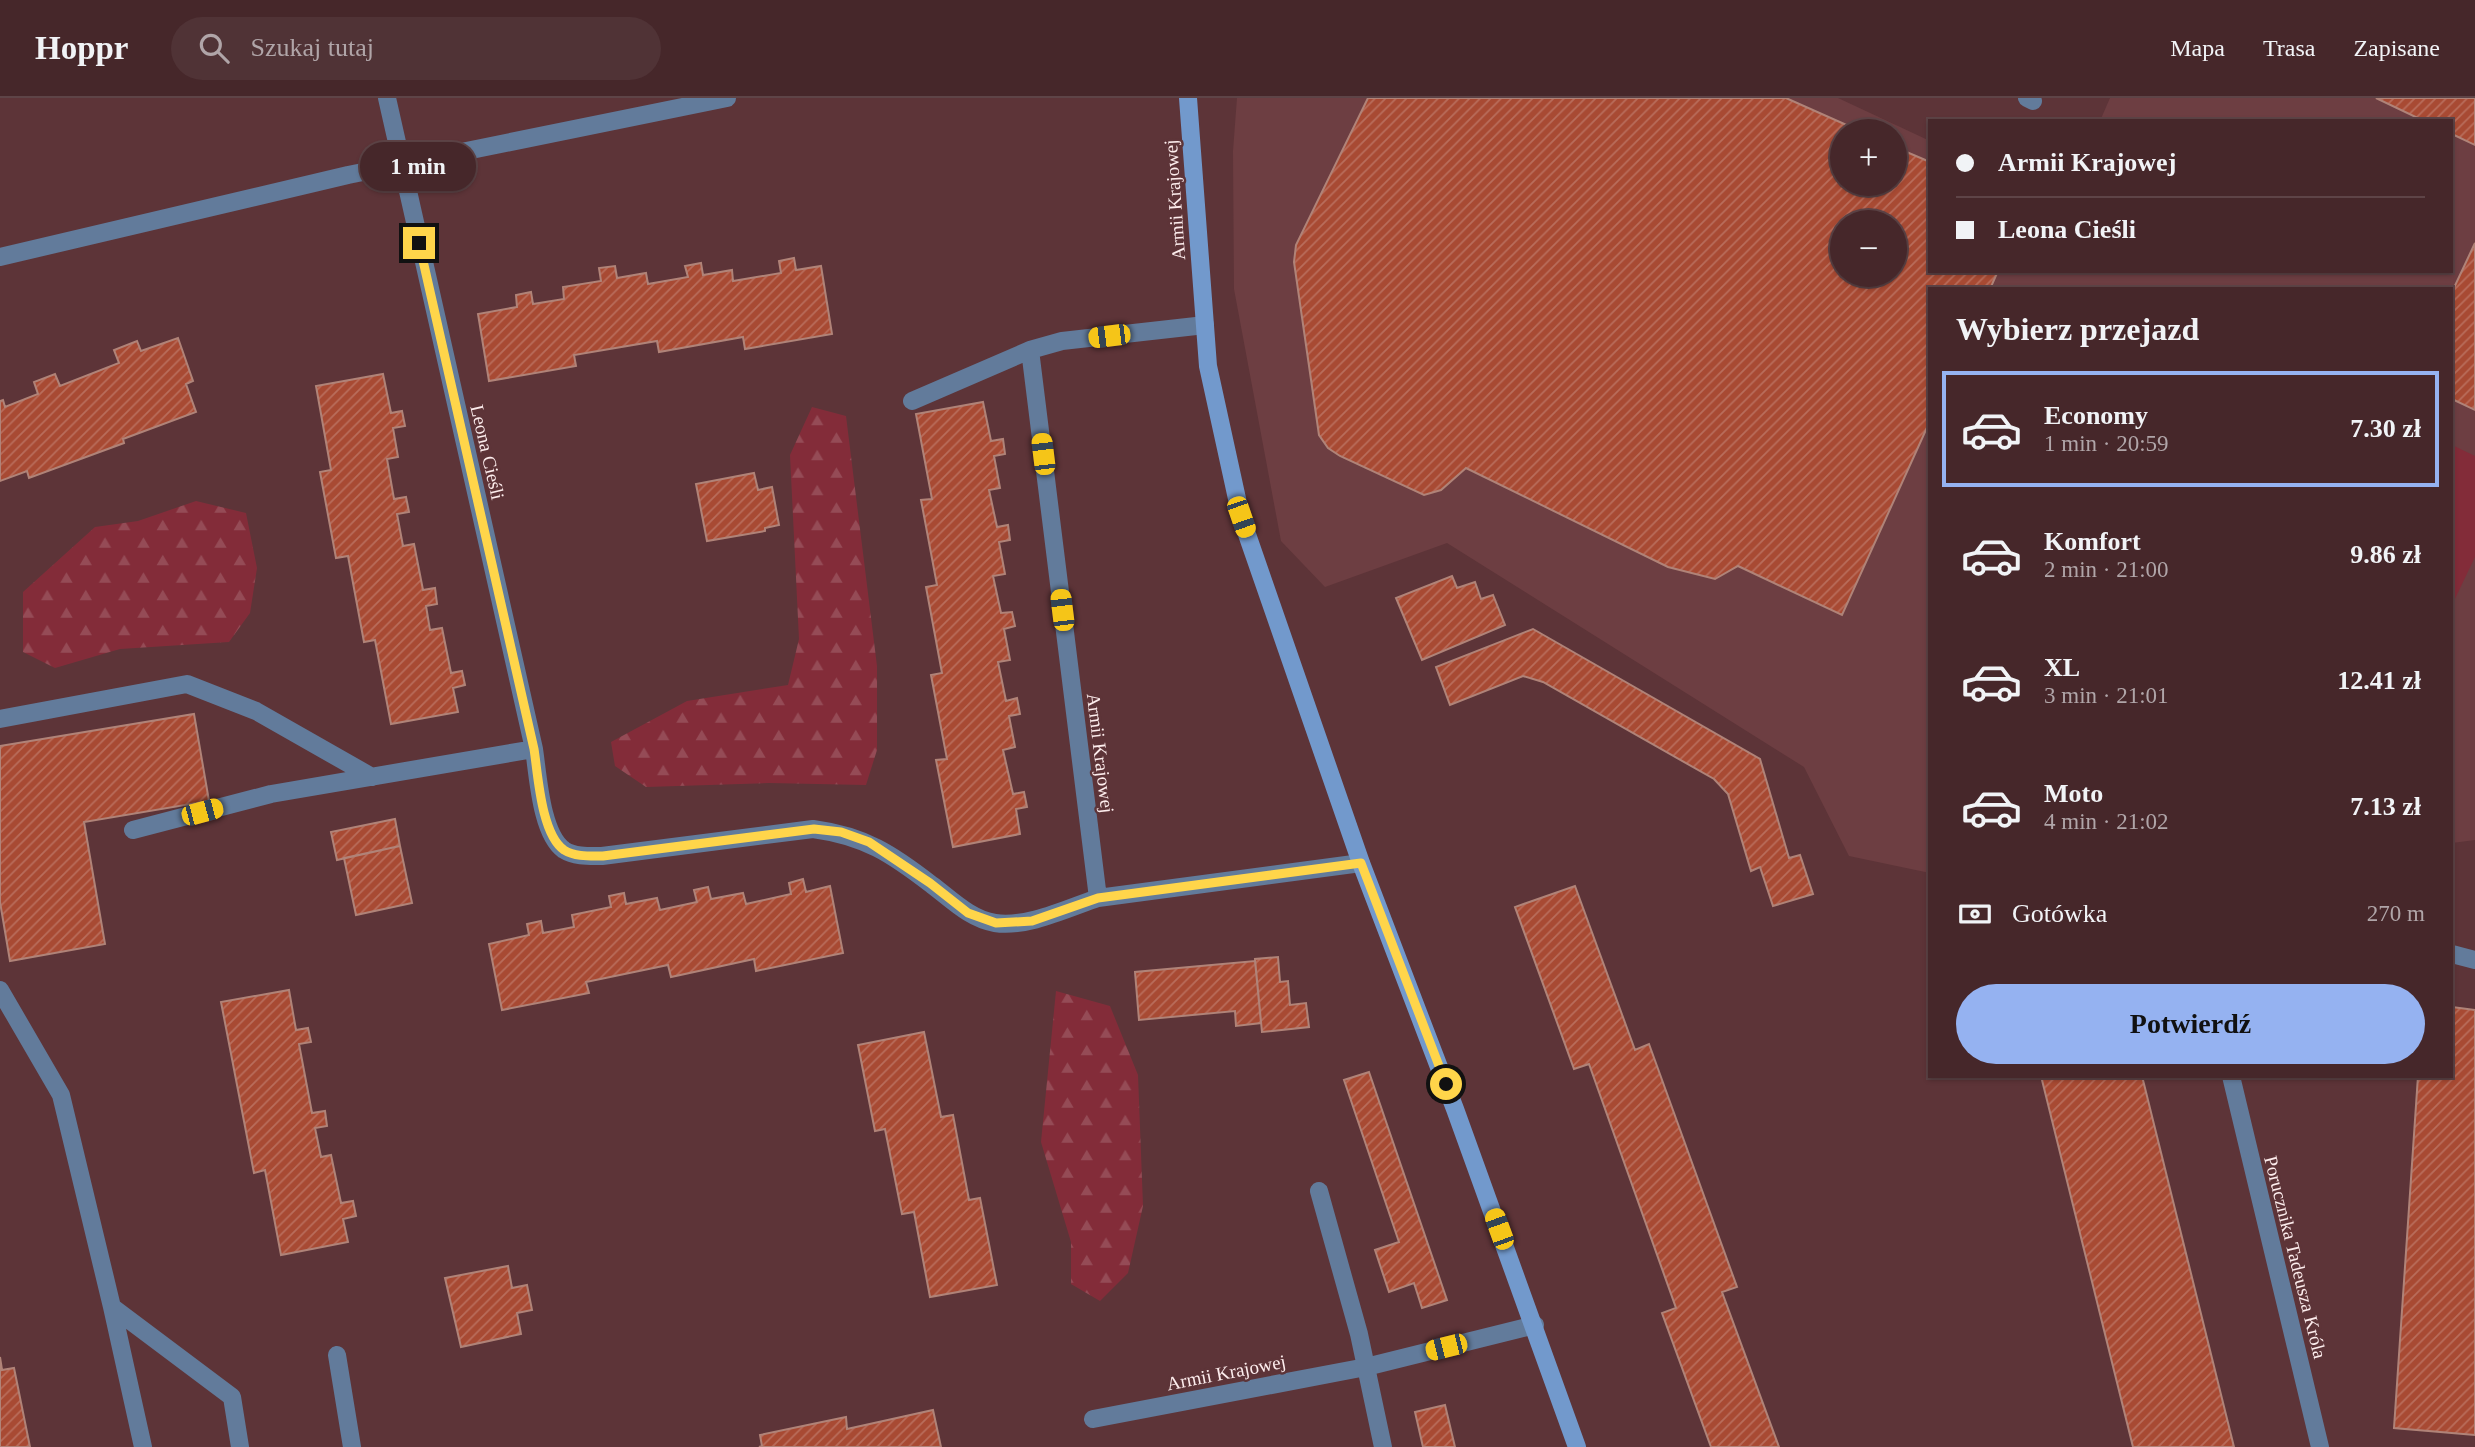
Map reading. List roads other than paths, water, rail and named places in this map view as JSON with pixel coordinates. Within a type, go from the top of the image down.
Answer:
[{"type":"street","name":"Leona Cieśli","points":[[387,98],[534,749],[544,814],[553,835],[564,850],[581,856],[603,856],[814,829],[841,832],[869,842],[930,883],[968,913],[996,923],[1032,921],[1098,898]]},
{"type":"street","points":[[0,257],[348,175],[727,98]]},
{"type":"street","name":"Armii Krajowej","points":[[1188,98],[1209,366],[1241,517],[1361,863],[1535,1325],[1577,1447]]},
{"type":"street","points":[[912,401],[1030,351],[1062,341],[1205,324]]},
{"type":"street","name":"Armii Krajowej","points":[[1030,351],[1098,898]]},
{"type":"street","points":[[0,719],[187,684],[256,711],[372,777]]},
{"type":"street","points":[[133,830],[271,794],[534,749]]},
{"type":"street","points":[[1098,898],[1361,863]]},
{"type":"street","points":[[2453,954],[2475,960]]},
{"type":"street","points":[[0,989],[61,1096],[143,1447]]},
{"type":"street","name":"Porucznika Tadeusza Króla","points":[[2231,1078],[2320,1447]]},
{"type":"street","points":[[1319,1191],[1366,1367],[1383,1447]]},
{"type":"street","points":[[112,1307],[232,1397],[240,1447]]},
{"type":"street","name":"Armii Krajowej","points":[[1093,1419],[1366,1367],[1535,1325]]},
{"type":"street","points":[[337,1355],[352,1447]]}]
